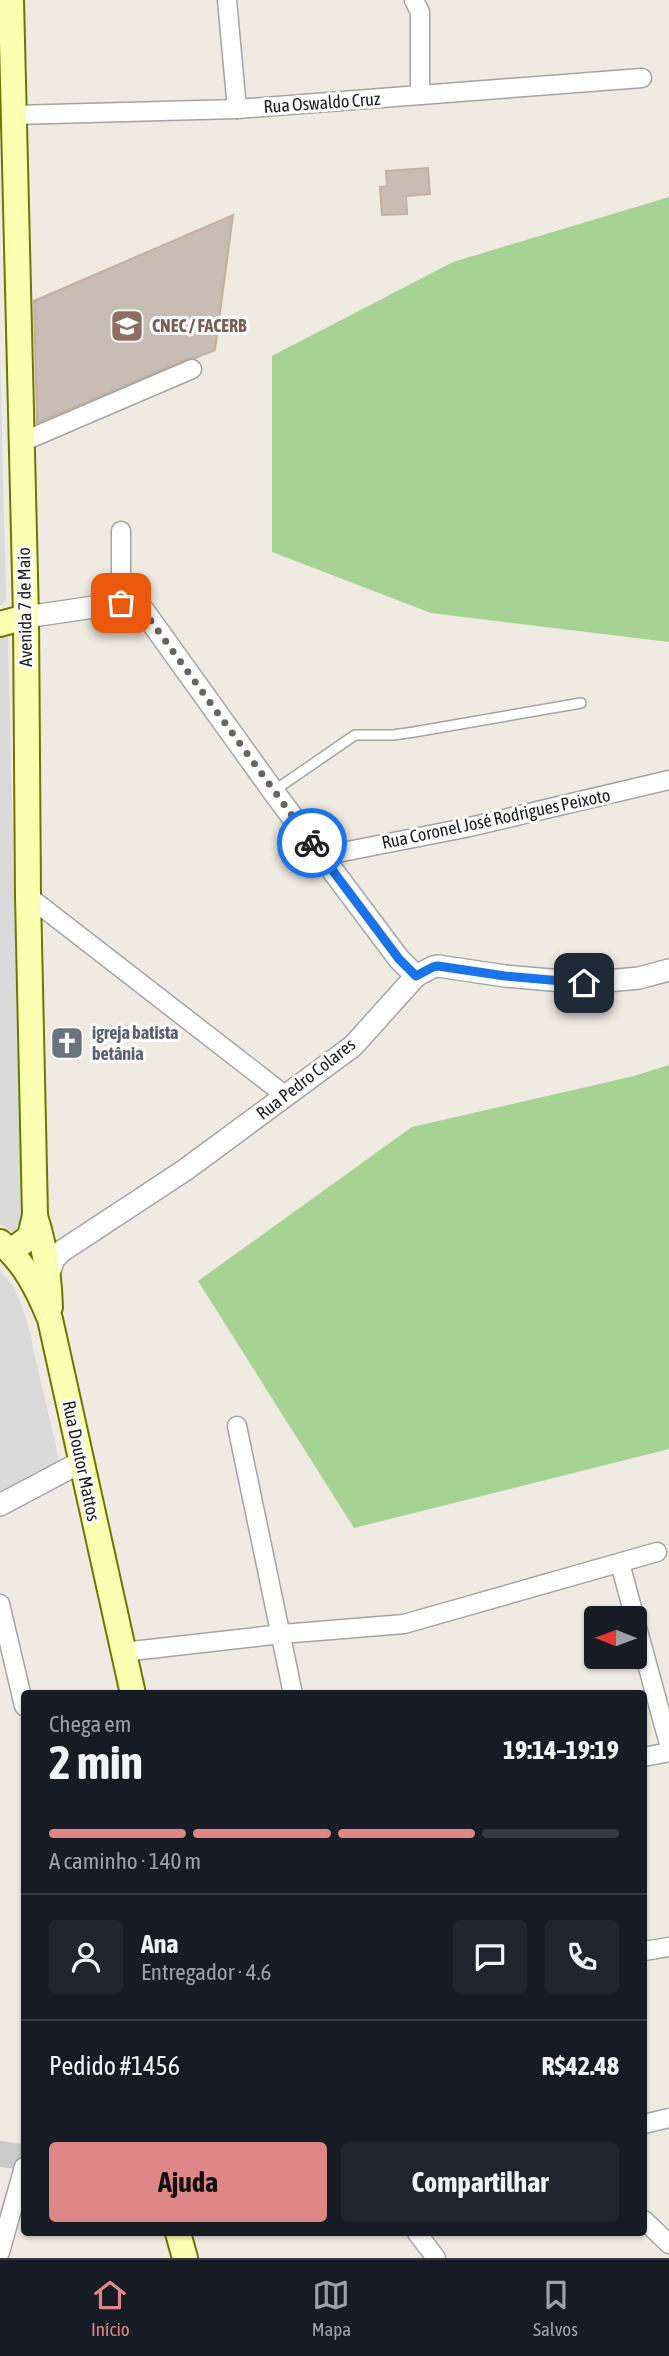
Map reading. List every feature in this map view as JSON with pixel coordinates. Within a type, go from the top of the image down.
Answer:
[{"type":"main road","name":"Avenida 7 de Maio","points":[[6,1247],[30,1237],[35,1215],[22,442],[7,116],[11,0]]},
{"type":"main road","points":[[0,624],[26,617]]},
{"type":"main road","name":"Avenida 7 de Maio","points":[[35,1215],[49,1273],[50,1319]]},
{"type":"main road","name":"Rua Doutor Mattos","points":[[6,1247],[36,1284],[50,1319],[132,1690]]},
{"type":"main road","points":[[179,2236],[185,2258]]},
{"type":"street","points":[[227,0],[237,109]]},
{"type":"street","points":[[415,0],[420,12],[420,95]]},
{"type":"street","name":"Rua Oswaldo Cruz","points":[[7,116],[237,109],[642,78]]},
{"type":"street","points":[[22,442],[192,369]]},
{"type":"street","points":[[121,531],[121,603]]},
{"type":"street","points":[[26,617],[121,603],[134,603],[143,610],[273,791],[399,959],[416,976],[438,966],[505,976],[584,983],[639,978],[669,970]]},
{"type":"street","name":"Rua Coronel José Rodrigues Peixoto","points":[[322,856],[465,828],[669,779]]},
{"type":"street","points":[[28,896],[286,1096]]},
{"type":"street","name":"Rua Pedro Colares","points":[[49,1273],[54,1259],[62,1251],[185,1170],[353,1046],[416,976]]},
{"type":"street","points":[[237,1426],[292,1690]]},
{"type":"street","points":[[0,1505],[81,1462]]},
{"type":"street","points":[[123,1652],[282,1634],[404,1624],[657,1552]]},
{"type":"street","points":[[620,1563],[632,1606]]},
{"type":"street","points":[[0,1604],[21,1693]]},
{"type":"street","points":[[648,1667],[669,1744]]},
{"type":"street","points":[[647,1756],[669,1752]]},
{"type":"street","points":[[647,1951],[669,1947]]},
{"type":"street","points":[[647,2123],[669,2118]]},
{"type":"street","points":[[0,2252],[21,2178]]},
{"type":"street","points":[[647,2223],[669,2244]]},
{"type":"street","points":[[419,2236],[436,2258]]},
{"type":"lane","points":[[273,791],[355,735],[393,735],[581,703]]},
{"type":"shaded area","points":[[0,352],[6,599],[0,606]]},
{"type":"shaded area","points":[[8,637],[22,1226],[14,1234],[0,1224],[0,639]]},
{"type":"shaded area","points":[[0,1271],[14,1287],[26,1317],[59,1460],[0,1493]]},
{"type":"shaded area","points":[[0,2141],[21,2144],[21,2170],[0,2167]]},
{"type":"green space","points":[[669,197],[669,642],[431,613],[272,552],[272,356],[453,262]]},
{"type":"green space","points":[[669,1065],[669,1449],[354,1528],[198,1281],[412,1127],[634,1076]]},
{"type":"building","points":[[428,168],[430,194],[406,196],[407,214],[382,215],[380,187],[387,186],[386,171]]},
{"type":"building","name":"CNEC / FACERB","points":[[233,215],[215,350],[37,423],[34,301]]},
{"type":"way so far","points":[[121,603],[134,603],[143,610],[312,843]]},
{"type":"place","name":"CNEC / FACERB","points":[[127,326]]},
{"type":"place","name":"igreja batista betânia","points":[[67,1043]]},
{"type":"route","points":[[312,843],[399,959],[416,976],[426,969],[438,966],[505,976],[584,983]]}]
